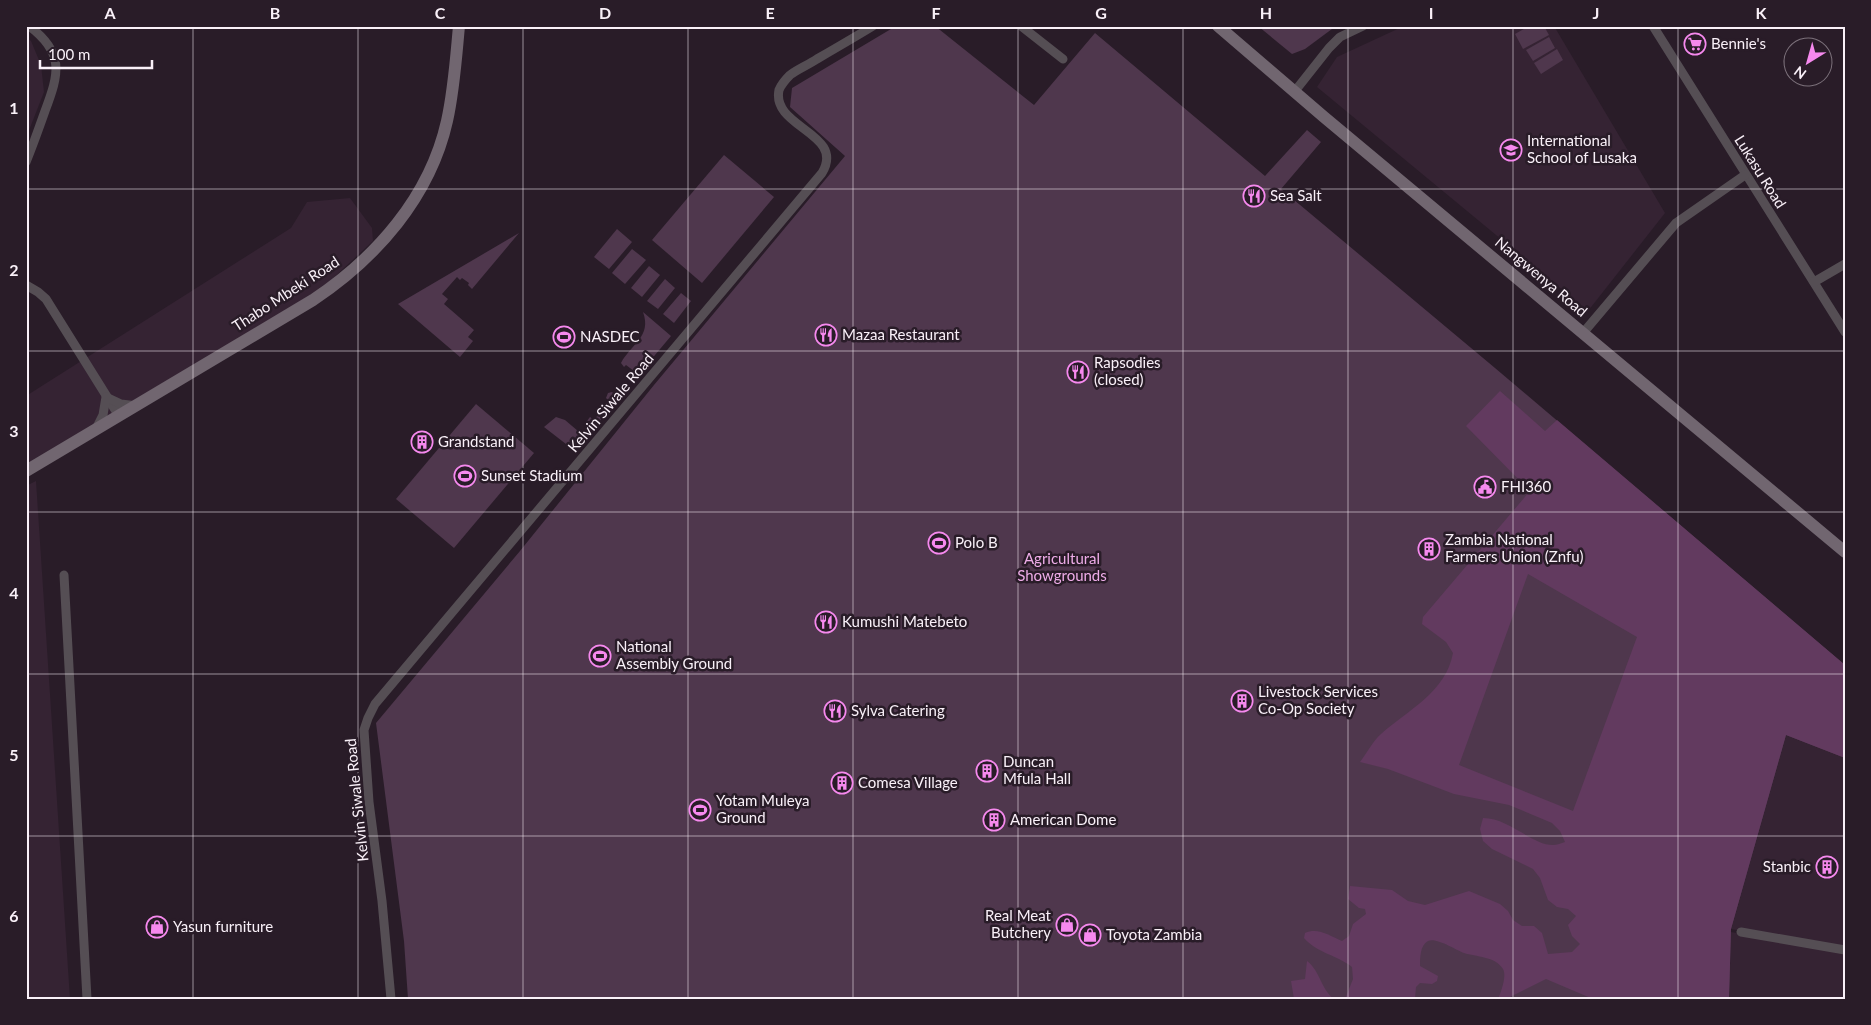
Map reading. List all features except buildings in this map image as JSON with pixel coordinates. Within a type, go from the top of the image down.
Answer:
[{"type":"main road","name":"Thabo Mbeki Road","points":[[26,471],[313,300],[341,281],[380,244],[409,208],[436,156],[447,123],[453,92],[459,26]]},
{"type":"main road","name":"Nangwenya Road","points":[[1218,26],[1845,552]]},
{"type":"street","points":[[26,162],[56,84],[57,70],[53,52],[45,40],[29,26]]},
{"type":"street","name":"Kelvin Siwale Road","points":[[391,999],[382,901],[369,802],[364,730],[368,718],[375,704],[455,607],[822,173],[827,165],[828,154],[822,144],[785,113],[780,106],[780,89],[790,76],[874,26]]},
{"type":"street","points":[[1021,26],[1063,59]]},
{"type":"street","points":[[1295,91],[1340,37],[1363,26]]},
{"type":"street","name":"Lukasu Road","points":[[1653,26],[1845,332]]},
{"type":"street","points":[[1583,333],[1676,223],[1745,175]]},
{"type":"street","points":[[1814,282],[1845,264]]},
{"type":"street","points":[[26,285],[46,299],[119,416]]},
{"type":"street","points":[[106,397],[121,404],[137,406]]},
{"type":"street","points":[[95,430],[104,415],[106,397]]},
{"type":"street","points":[[64,575],[87,999]]},
{"type":"street","points":[[1741,932],[1845,950]]},
{"type":"shaded area","name":"International School of Lusaka","points":[[1404,26],[1554,26],[1665,213],[1588,311],[1317,87],[1337,57]]},
{"type":"shaded area","points":[[26,37],[31,41],[41,65],[44,92],[26,138]]},
{"type":"shaded area","points":[[350,198],[372,228],[373,241],[330,281],[301,301],[26,464],[26,396],[291,228],[307,202]]},
{"type":"shaded area","points":[[1500,391],[1545,431],[1557,420],[1845,665],[1845,758],[1786,735],[1731,929],[1729,999],[1593,999],[1546,979],[1509,999],[1498,999],[1504,976],[1500,965],[1490,959],[1464,953],[1441,942],[1432,940],[1425,943],[1422,949],[1420,966],[1438,976],[1437,981],[1432,984],[1420,983],[1416,987],[1415,999],[1345,999],[1353,979],[1352,967],[1321,951],[1304,938],[1305,933],[1310,931],[1324,933],[1342,941],[1349,936],[1353,924],[1366,914],[1365,909],[1359,908],[1348,899],[1350,886],[1392,890],[1408,901],[1425,905],[1469,891],[1500,904],[1508,911],[1513,920],[1522,926],[1534,926],[1542,933],[1548,954],[1572,952],[1580,944],[1572,936],[1568,925],[1576,916],[1568,909],[1557,907],[1548,900],[1540,878],[1533,869],[1492,849],[1483,841],[1480,829],[1483,818],[1493,819],[1545,844],[1555,845],[1565,842],[1560,831],[1552,823],[1509,805],[1454,794],[1388,769],[1360,762],[1378,737],[1414,708],[1443,679],[1453,653],[1446,642],[1422,624],[1423,617],[1530,491],[1466,426]],"holes":[[[1528,574],[1637,637],[1573,811],[1459,765]]]},
{"type":"shaded area","points":[[36,481],[70,999],[26,999],[26,486]]},
{"type":"shaded area","points":[[1786,735],[1845,758],[1845,949],[1731,929]]},
{"type":"shaded area","points":[[1731,932],[1845,952],[1845,999],[1729,999]]},
{"type":"shaded area","points":[[1307,961],[1312,965],[1329,995],[1334,999],[1294,999],[1291,981],[1305,979]]},
{"type":"green space","name":"Agricultural Showgrounds","points":[[896,26],[935,26],[1034,105],[1095,33],[1265,176],[1307,130],[1321,142],[1281,189],[1845,665],[1845,758],[1786,735],[1731,929],[1729,999],[408,999],[404,941],[376,723],[845,156],[790,107],[792,88]]},
{"type":"green space","points":[[1258,26],[1336,26],[1305,49],[1292,54]]},
{"type":"green space","points":[[1529,26],[1544,26],[1549,35],[1523,49],[1515,34]]},
{"type":"green space","points":[[1549,37],[1555,48],[1533,61],[1526,50]]},
{"type":"green space","points":[[1557,49],[1563,60],[1541,74],[1534,63]]},
{"type":"green space","points":[[724,155],[774,197],[702,283],[652,240]]},
{"type":"green space","points":[[617,229],[632,242],[609,269],[594,257]]},
{"type":"green space","points":[[519,233],[472,289],[468,285],[469,283],[457,277],[442,294],[448,299],[444,304],[474,330],[468,337],[473,341],[460,357],[398,304]]},
{"type":"green space","points":[[632,249],[646,260],[625,284],[612,273]]},
{"type":"green space","points":[[649,266],[660,275],[642,297],[631,288]]},
{"type":"green space","points":[[665,279],[675,288],[658,309],[647,301]]},
{"type":"green space","points":[[681,293],[691,301],[674,323],[663,314]]},
{"type":"green space","points":[[643,312],[671,336],[639,374],[633,374],[634,371],[626,365],[624,367],[621,363],[643,334],[645,321]]},
{"type":"green space","points":[[612,392],[619,398],[594,428],[591,427],[587,421],[590,417],[594,420],[609,401],[606,398],[608,393]]},
{"type":"green space","name":"Sunset Stadium","points":[[476,404],[534,453],[454,548],[396,499]]},
{"type":"green space","points":[[556,417],[565,420],[585,437],[575,451],[544,427]]},
{"type":"place","name":"Bennie's","points":[[1695,44]]},
{"type":"place","name":"International School of Lusaka","points":[[1511,150]]},
{"type":"place","name":"Sea Salt","points":[[1254,196]]},
{"type":"place","name":"Mazaa Restaurant","points":[[826,335]]},
{"type":"place","name":"NASDEC","points":[[564,337]]},
{"type":"place","name":"Rapsodies (closed)","points":[[1078,372]]},
{"type":"place","name":"Grandstand","points":[[422,442]]},
{"type":"place","name":"Sunset Stadium","points":[[465,476]]},
{"type":"place","name":"FHI360","points":[[1485,487]]},
{"type":"place","name":"Polo B","points":[[939,543]]},
{"type":"place","name":"Zambia National Farmers Union (Znfu)","points":[[1429,549]]},
{"type":"place","name":"Kumushi Matebeto","points":[[826,622]]},
{"type":"place","name":"National Assembly Ground","points":[[600,656]]},
{"type":"place","name":"Livestock Services Co-Op Society","points":[[1242,701]]},
{"type":"place","name":"Sylva Catering","points":[[835,711]]},
{"type":"place","name":"Duncan Mfula Hall","points":[[987,771]]},
{"type":"place","name":"Comesa Village","points":[[842,783]]},
{"type":"place","name":"Yotam Muleya Ground","points":[[700,810]]},
{"type":"place","name":"American Dome","points":[[994,820]]},
{"type":"place","name":"Stanbic","points":[[1827,867]]},
{"type":"place","name":"Real Meat Butchery","points":[[1067,925]]},
{"type":"place","name":"Yasun furniture","points":[[157,927]]},
{"type":"place","name":"Toyota Zambia","points":[[1090,935]]}]
